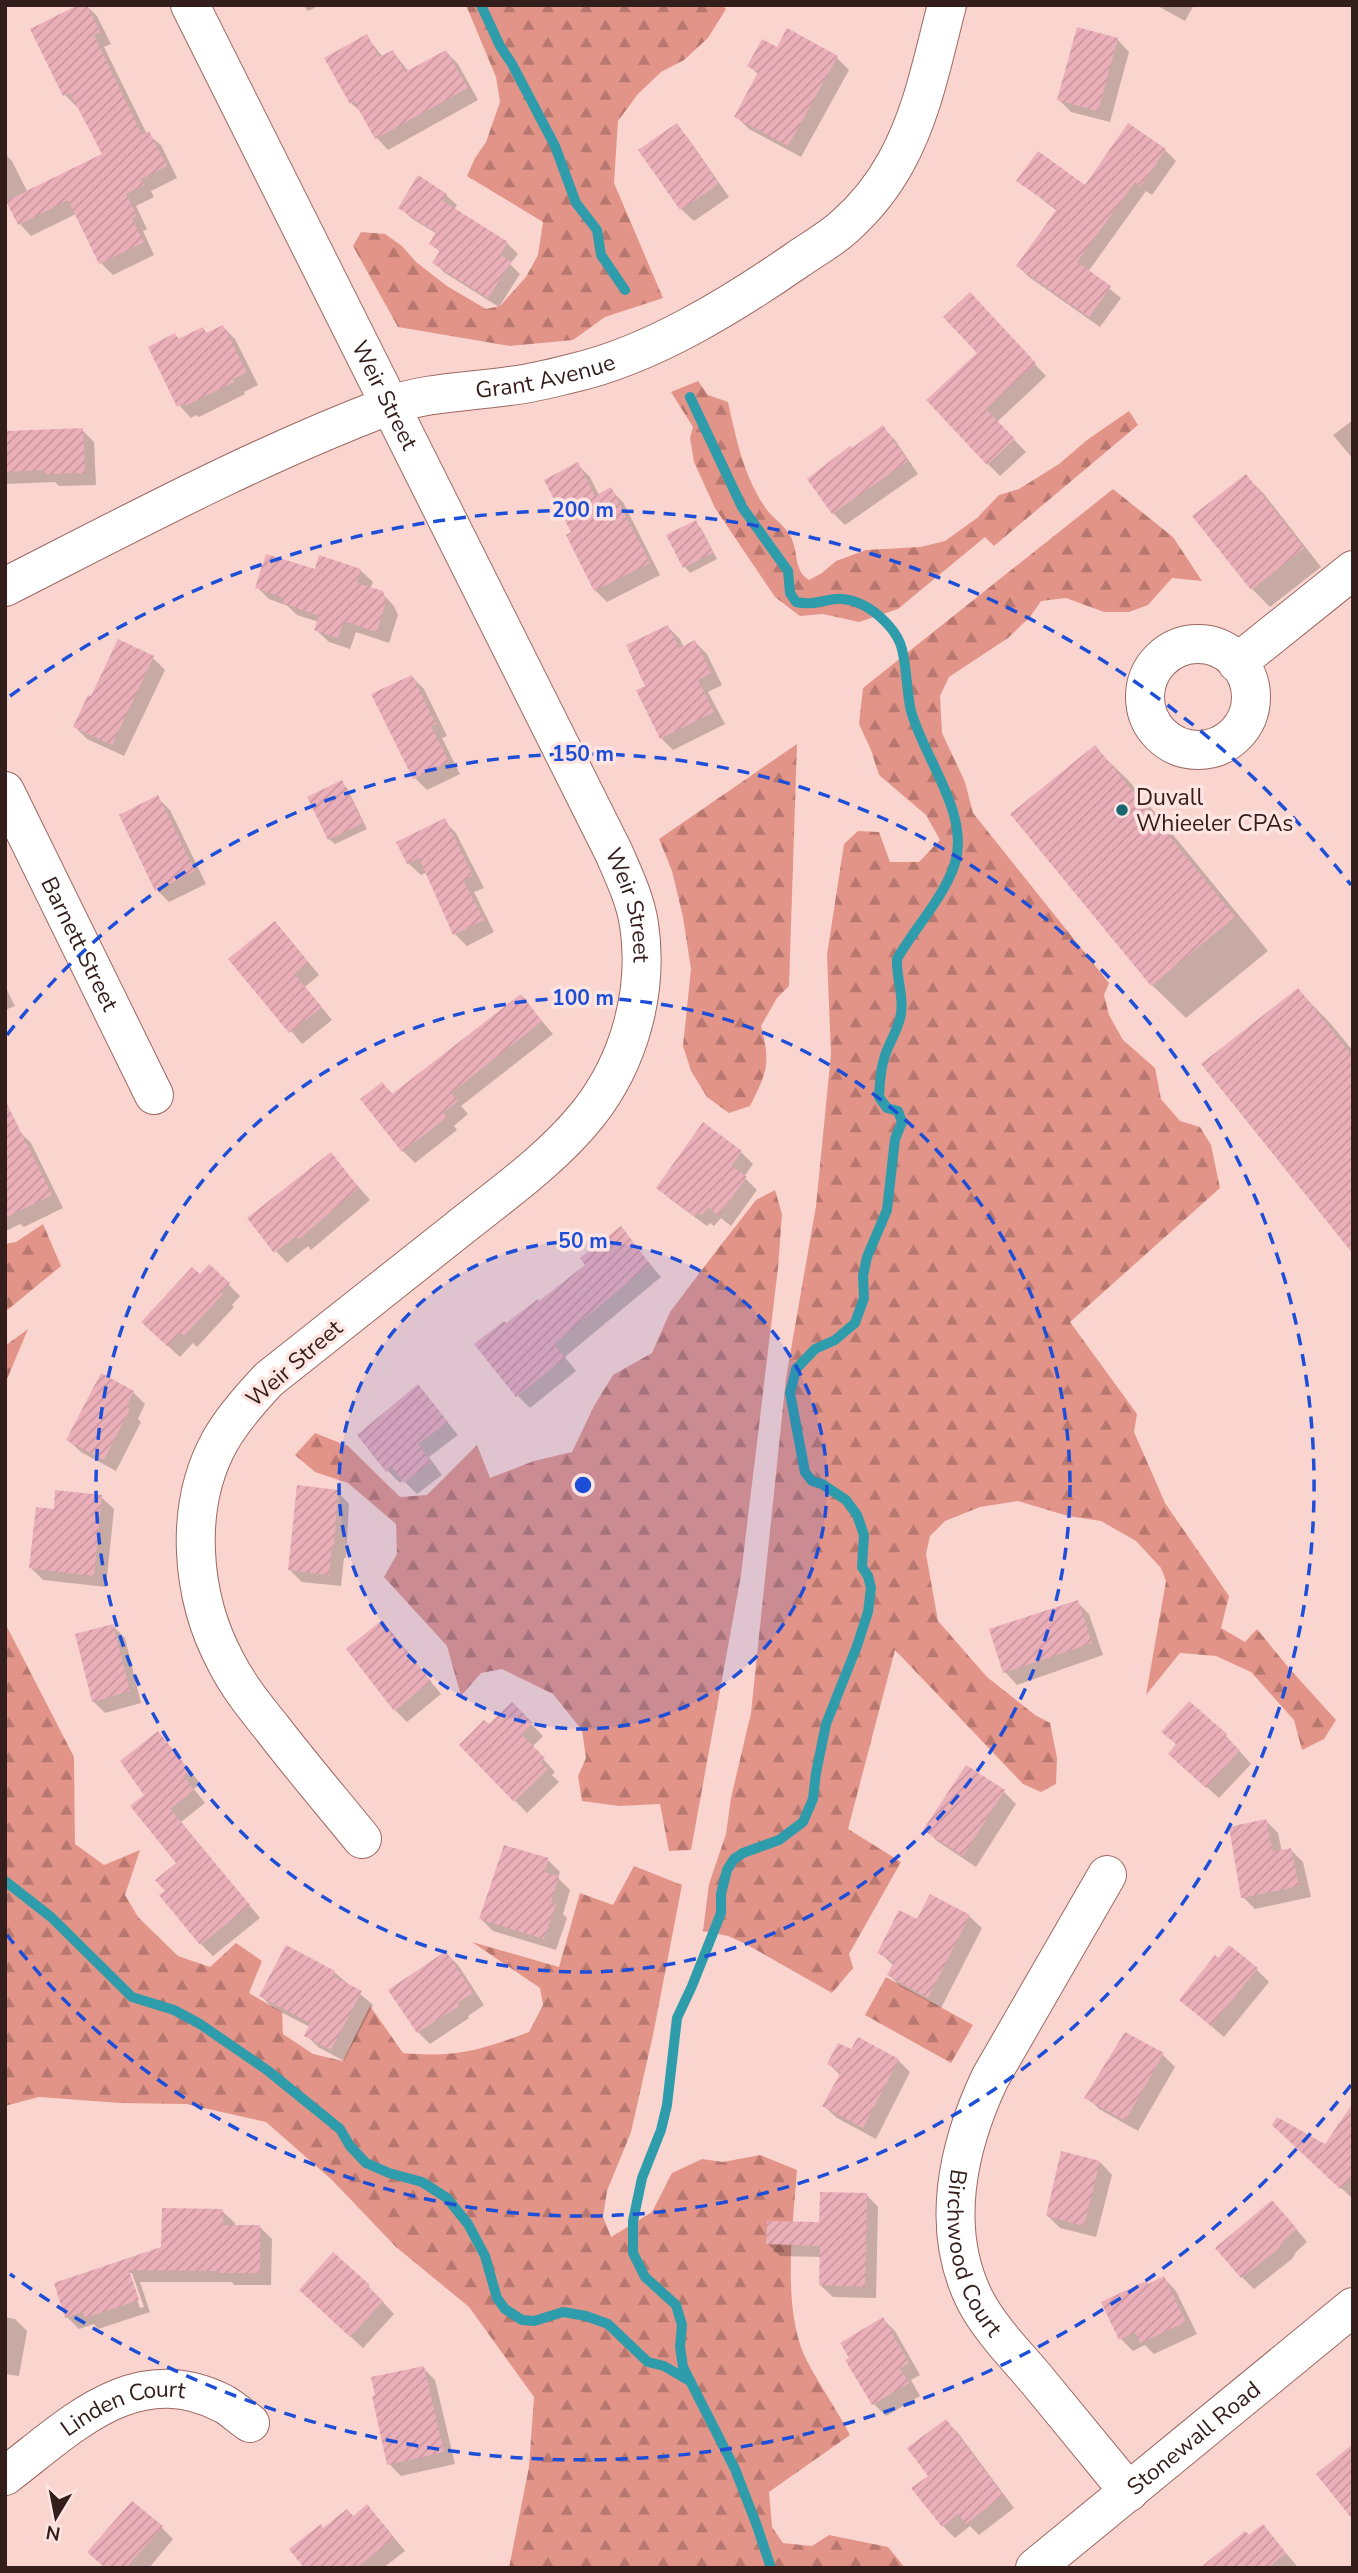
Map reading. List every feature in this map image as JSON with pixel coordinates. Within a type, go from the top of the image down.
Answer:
[{"type":"street","name":"Weir Street","points":[[190,5],[614,853],[639,922],[642,966],[637,1010],[625,1051],[610,1083],[588,1115],[514,1184],[269,1379],[241,1408],[219,1442],[209,1466],[198,1509],[197,1569],[205,1607],[218,1645],[226,1663],[253,1704],[362,1839]]},
{"type":"street","name":"Grant Avenue","points":[[5,587],[243,467],[391,405],[434,395],[513,386],[577,372],[639,350],[698,321],[765,282],[844,227],[869,200],[896,163],[918,113],[947,5]]},
{"type":"street","points":[[1237,663],[1353,570]]},
{"type":"street","name":"Barnett Street","points":[[5,791],[154,1095]]},
{"type":"street","name":"Birchwood Court","points":[[1107,1875],[990,2078],[976,2108],[961,2157],[955,2205],[957,2243],[967,2281],[988,2321],[1129,2492]]},
{"type":"street","name":"Stonewall Road","points":[[1035,2568],[1353,2307]]},
{"type":"street","name":"Linden Court","points":[[5,2476],[87,2413],[133,2392],[164,2389],[195,2393],[224,2405],[250,2423]]},
{"type":"green space","points":[[466,5],[722,5],[726,9],[708,38],[684,60],[661,72],[638,94],[618,121],[614,183],[663,298],[605,317],[573,340],[510,346],[398,327],[353,246],[361,232],[385,234],[447,286],[486,309],[500,306],[526,277],[538,255],[543,222],[467,176],[486,142],[500,102],[496,77]]},
{"type":"green space","points":[[698,381],[708,395],[728,402],[750,480],[766,509],[791,537],[798,566],[809,580],[836,561],[866,550],[920,547],[945,541],[977,518],[999,495],[1019,489],[1059,464],[1087,440],[1129,411],[1138,425],[994,546],[985,537],[898,609],[859,622],[823,614],[800,616],[775,597],[715,508],[694,462],[690,438],[693,427],[671,392]]},
{"type":"green space","points":[[1113,489],[1173,537],[1202,581],[1172,578],[1148,605],[1129,612],[1104,612],[1066,598],[1041,601],[1030,617],[1008,638],[949,677],[940,696],[942,733],[965,782],[973,813],[1109,983],[1104,995],[1109,1015],[1123,1040],[1155,1068],[1161,1099],[1180,1121],[1200,1127],[1211,1145],[1220,1188],[1070,1322],[1137,1414],[1134,1432],[1165,1503],[1229,1596],[1221,1628],[1245,1642],[1257,1629],[1336,1720],[1324,1739],[1302,1750],[1294,1720],[1251,1672],[1216,1656],[1180,1653],[1146,1695],[1166,1581],[1161,1568],[1136,1541],[1101,1521],[1068,1516],[1018,1501],[980,1507],[945,1521],[930,1536],[926,1554],[938,1621],[987,1677],[1035,1715],[1050,1723],[1057,1758],[1056,1784],[1041,1792],[1023,1784],[895,1650],[848,1829],[901,1862],[849,1954],[853,1968],[832,1993],[744,1943],[728,1936],[703,1931],[709,1884],[726,1834],[731,1798],[751,1713],[786,1378],[816,1206],[831,1054],[827,955],[844,844],[858,831],[879,832],[890,862],[919,862],[940,840],[926,815],[879,775],[859,724],[863,688]]},
{"type":"green space","points":[[797,744],[789,986],[777,998],[761,1026],[766,1050],[766,1068],[756,1094],[750,1106],[729,1113],[707,1097],[691,1071],[683,1046],[691,969],[672,871],[659,839]]},
{"type":"green space","points":[[775,1190],[782,1214],[778,1268],[741,1575],[691,1850],[669,1851],[660,1804],[619,1806],[582,1801],[578,1776],[586,1758],[582,1730],[553,1694],[502,1669],[481,1673],[461,1696],[447,1646],[384,1577],[397,1554],[396,1524],[348,1483],[315,1472],[295,1455],[315,1433],[348,1446],[400,1497],[427,1495],[477,1445],[490,1478],[534,1461],[572,1452],[594,1406],[613,1375],[652,1353],[670,1312],[756,1200]]},
{"type":"green space","points":[[43,1224],[61,1266],[5,1312],[5,1244],[16,1242]]},
{"type":"green space","points":[[28,1329],[5,1384],[5,1346]]},
{"type":"green space","points":[[5,1623],[74,1757],[75,1844],[104,1865],[140,1850],[125,1895],[138,1917],[178,1956],[210,1967],[236,1943],[262,1961],[249,1993],[282,2012],[283,2034],[313,2054],[343,2061],[370,2006],[403,2053],[468,2051],[529,2032],[543,2005],[540,1988],[472,1942],[559,1967],[580,1893],[613,1905],[634,1866],[682,1885],[631,2132],[607,2191],[603,2217],[611,2237],[652,2212],[672,2173],[702,2159],[723,2162],[760,2155],[797,2170],[791,2267],[794,2318],[807,2361],[850,2435],[769,2492],[772,2527],[783,2543],[812,2546],[829,2535],[888,2547],[905,2568],[509,2568],[529,2467],[534,2397],[469,2307],[396,2247],[332,2180],[266,2122],[186,2104],[120,2103],[39,2097],[5,2106]]},
{"type":"green space","points":[[886,1977],[973,2025],[951,2063],[865,2015]]},
{"type":"building","points":[[78,5],[87,5],[100,32],[94,35],[142,135],[149,131],[167,166],[141,179],[144,185],[126,194],[137,216],[132,219],[144,242],[99,264],[68,200],[18,225],[6,201],[102,154],[70,93],[63,96],[30,29]]},
{"type":"building","points":[[1077,27],[1118,38],[1098,111],[1057,100]]},
{"type":"building","points":[[787,28],[838,56],[788,146],[734,117],[758,72],[747,66],[762,39],[777,47]]},
{"type":"building","points":[[367,34],[379,57],[393,50],[405,72],[446,50],[468,88],[375,139],[354,101],[350,104],[324,58]]},
{"type":"building","points":[[677,123],[719,184],[680,210],[638,150]]},
{"type":"building","points":[[1128,123],[1166,149],[1141,186],[1135,182],[1077,262],[1111,286],[1089,317],[1016,266],[1057,209],[1016,181],[1038,151],[1085,185]]},
{"type":"building","points":[[418,175],[447,194],[443,201],[508,242],[500,255],[511,262],[488,298],[432,263],[440,251],[429,244],[436,232],[398,208]]},
{"type":"building","points":[[970,292],[1036,363],[986,409],[1015,439],[987,465],[926,400],[977,353],[943,317]]},
{"type":"building","points":[[223,325],[247,373],[185,406],[184,403],[177,407],[148,347],[175,333],[178,339],[203,327],[206,333]]},
{"type":"building","points":[[883,425],[908,461],[832,514],[807,479],[851,445],[852,448]]},
{"type":"building","points":[[83,428],[85,473],[45,474],[45,470],[5,472],[5,431]]},
{"type":"building","points":[[578,462],[595,496],[611,487],[650,563],[594,591],[566,535],[571,532],[544,480]]},
{"type":"building","points":[[1246,474],[1304,548],[1251,590],[1192,516]]},
{"type":"building","points":[[696,520],[713,553],[683,568],[666,535]]},
{"type":"building","points":[[266,554],[315,569],[319,555],[361,569],[357,583],[383,591],[386,602],[377,632],[344,621],[338,638],[314,630],[319,616],[283,603],[284,598],[255,588]]},
{"type":"building","points":[[668,625],[679,648],[695,640],[711,673],[698,680],[714,712],[660,739],[636,690],[645,686],[626,645]]},
{"type":"building","points":[[118,639],[154,656],[112,745],[73,727]]},
{"type":"building","points":[[412,675],[436,724],[431,726],[449,762],[413,779],[371,694]]},
{"type":"building","points":[[1095,745],[1235,917],[1151,986],[1010,814]]},
{"type":"building","points":[[342,780],[363,823],[328,840],[307,797]]},
{"type":"building","points":[[158,795],[195,871],[155,891],[119,815]]},
{"type":"building","points":[[445,818],[473,876],[463,880],[484,920],[453,935],[419,858],[407,864],[396,842]]},
{"type":"building","points":[[275,921],[308,962],[294,974],[322,1007],[289,1033],[228,959]]},
{"type":"building","points":[[1298,988],[1353,1057],[1353,1254],[1201,1064]]},
{"type":"building","points":[[521,994],[542,1021],[451,1093],[458,1101],[443,1113],[447,1117],[402,1152],[360,1099],[382,1082],[392,1094]]},
{"type":"building","points":[[5,1100],[52,1195],[5,1218]]},
{"type":"building","points":[[703,1122],[742,1151],[731,1166],[747,1177],[718,1215],[708,1207],[702,1215],[697,1212],[694,1216],[656,1188]]},
{"type":"building","points":[[331,1152],[359,1188],[299,1239],[296,1236],[274,1253],[247,1218]]},
{"type":"building","points":[[621,1226],[650,1264],[554,1344],[565,1358],[516,1397],[474,1344],[504,1321],[506,1323],[538,1299],[539,1301],[585,1265],[580,1258]]},
{"type":"building","points":[[209,1264],[230,1283],[184,1336],[180,1332],[167,1346],[141,1322],[192,1267],[200,1274]]},
{"type":"building","points":[[101,1373],[134,1391],[126,1407],[130,1409],[104,1460],[66,1440]]},
{"type":"building","points":[[418,1384],[448,1422],[418,1444],[431,1462],[404,1483],[392,1467],[386,1472],[357,1435]]},
{"type":"building","points":[[297,1485],[338,1490],[329,1575],[288,1570]]},
{"type":"building","points":[[55,1490],[102,1495],[94,1576],[29,1568],[36,1507],[54,1509]]},
{"type":"building","points":[[1078,1600],[1092,1643],[1003,1673],[989,1629]]},
{"type":"building","points":[[382,1620],[431,1681],[394,1711],[346,1649]]},
{"type":"building","points":[[113,1624],[130,1691],[92,1702],[75,1634]]},
{"type":"building","points":[[1189,1701],[1227,1734],[1225,1737],[1240,1750],[1206,1788],[1168,1754],[1176,1744],[1161,1732]]},
{"type":"building","points":[[512,1702],[533,1723],[521,1734],[545,1758],[541,1762],[548,1769],[514,1802],[459,1745],[484,1720],[489,1724]]},
{"type":"building","points":[[158,1731],[190,1771],[183,1776],[194,1790],[170,1809],[250,1905],[200,1945],[159,1895],[165,1891],[155,1880],[176,1863],[130,1806],[144,1795],[120,1761]]},
{"type":"building","points":[[966,1765],[1005,1790],[963,1856],[923,1830]]},
{"type":"building","points":[[1266,1819],[1273,1852],[1291,1848],[1299,1886],[1241,1898],[1229,1827]]},
{"type":"building","points":[[504,1845],[549,1858],[544,1872],[559,1876],[551,1902],[556,1904],[544,1939],[479,1919]]},
{"type":"building","points":[[930,1894],[970,1915],[928,1998],[887,1975],[894,1962],[877,1953],[899,1910],[917,1919]]},
{"type":"building","points":[[286,1945],[335,1971],[333,1976],[362,1991],[331,2050],[304,2036],[310,2023],[259,1996]]},
{"type":"building","points":[[1229,1945],[1258,1968],[1211,2026],[1179,2000],[1215,1955],[1218,1958]]},
{"type":"building","points":[[446,1951],[473,1993],[457,2003],[459,2006],[417,2033],[388,1990]]},
{"type":"building","points":[[1125,2032],[1164,2053],[1125,2121],[1084,2098]]},
{"type":"building","points":[[858,2037],[899,2059],[863,2128],[822,2106],[841,2072],[827,2064],[838,2043],[851,2049]]},
{"type":"building","points":[[1353,2103],[1353,2175],[1340,2189],[1272,2125],[1277,2117],[1325,2144]]},
{"type":"building","points":[[1061,2151],[1100,2161],[1084,2226],[1046,2216]]},
{"type":"building","points":[[820,2192],[867,2193],[865,2287],[819,2285],[820,2246],[766,2244],[767,2221],[819,2222]]},
{"type":"building","points":[[1272,2200],[1297,2229],[1284,2240],[1280,2245],[1282,2246],[1241,2278],[1215,2248]]},
{"type":"building","points":[[162,2208],[223,2209],[223,2225],[260,2225],[260,2273],[129,2270],[139,2300],[85,2318],[83,2312],[65,2318],[54,2283],[161,2247]]},
{"type":"building","points":[[333,2252],[370,2285],[368,2287],[383,2301],[350,2337],[299,2290]]},
{"type":"building","points":[[1164,2276],[1186,2322],[1140,2343],[1135,2332],[1119,2340],[1101,2302],[1146,2281],[1148,2284]]},
{"type":"building","points":[[883,2317],[909,2363],[900,2368],[909,2383],[872,2405],[845,2360],[849,2358],[840,2343]]},
{"type":"building","points":[[424,2366],[444,2452],[387,2465],[372,2396],[375,2395],[371,2377]]},
{"type":"building","points":[[946,2419],[1003,2495],[966,2524],[958,2514],[942,2527],[911,2488],[928,2476],[907,2448]]},
{"type":"building","points":[[1353,2444],[1353,2520],[1316,2474]]},
{"type":"building","points":[[132,2501],[163,2526],[126,2568],[105,2568],[87,2552]]},
{"type":"building","points":[[367,2504],[394,2538],[356,2568],[304,2568],[289,2549],[321,2524],[323,2528],[347,2509],[353,2516]]},
{"type":"building","points":[[1263,2524],[1286,2553],[1268,2568],[1200,2568],[1245,2531],[1249,2535]]},
{"type":"waterway","points":[[481,5],[500,46],[555,146],[576,203],[597,230],[601,255],[625,290]]},
{"type":"waterway","points":[[690,397],[742,507],[788,571],[790,593],[796,602],[814,603],[836,599],[853,601],[879,616],[897,637],[904,658],[911,711],[944,786],[956,825],[958,844],[955,863],[944,888],[897,959],[901,1013],[883,1064],[879,1097],[887,1108],[898,1111],[902,1122],[895,1139],[887,1210],[867,1257],[863,1276],[864,1298],[855,1323],[835,1340],[815,1349],[796,1369],[790,1393],[805,1472],[812,1481],[822,1484],[846,1500],[857,1515],[864,1535],[862,1567],[871,1588],[868,1612],[826,1724],[813,1799],[803,1822],[779,1840],[743,1853],[734,1859],[727,1870],[721,1894],[721,1913],[677,2018],[667,2105],[661,2130],[642,2178],[633,2221],[633,2253],[645,2277],[676,2305],[682,2325],[680,2347],[683,2367],[735,2469],[771,2568]]},
{"type":"waterway","points":[[5,1881],[51,1917],[132,1997],[174,2010],[200,2024],[267,2070],[340,2129],[350,2146],[366,2163],[422,2182],[447,2198],[468,2224],[485,2256],[497,2298],[505,2309],[522,2320],[534,2321],[563,2312],[608,2324],[648,2362],[664,2366],[688,2380]]},
{"type":"place","name":"Duvall Whieeler CPAs","points":[[1122,810]]}]
